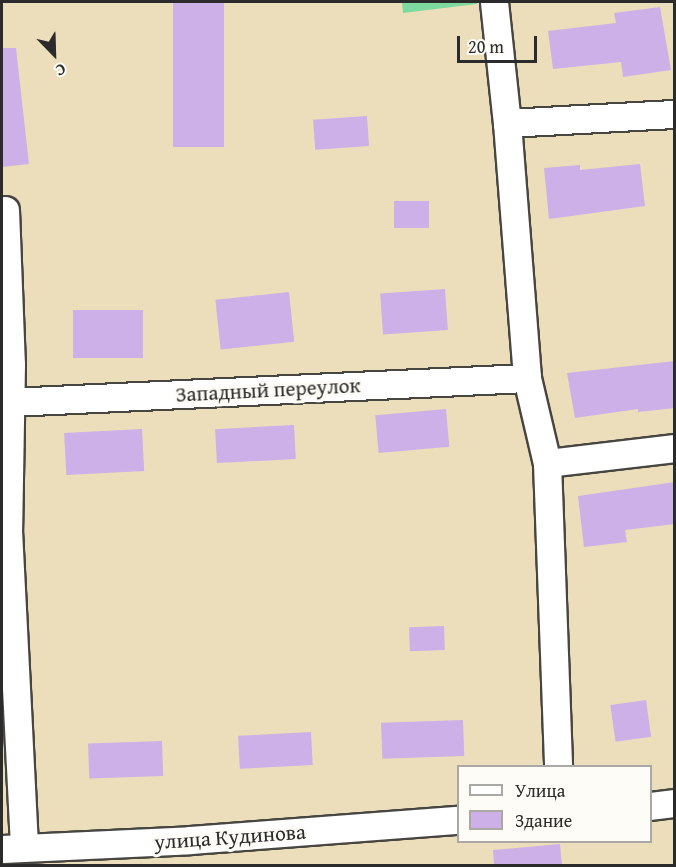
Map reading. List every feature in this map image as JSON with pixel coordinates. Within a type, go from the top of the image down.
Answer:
[{"type":"street","points":[[494,2],[507,123],[527,378],[547,463],[558,765]]},
{"type":"street","points":[[507,123],[675,114]]},
{"type":"street","points":[[5,210],[10,402],[9,530],[13,848]]},
{"type":"street","name":"Западный переулок","points":[[10,402],[527,378]]},
{"type":"street","points":[[547,463],[675,448]]},
{"type":"street","points":[[652,806],[675,803]]},
{"type":"street","name":"улица Кудинова","points":[[13,848],[190,840],[457,820]]},
{"type":"green space","points":[[402,2],[477,2],[477,4],[403,13]]},
{"type":"building","points":[[173,2],[224,2],[224,147],[173,147]]},
{"type":"building","points":[[660,7],[671,70],[623,77],[621,62],[553,69],[548,31],[616,23],[614,13]]},
{"type":"building","points":[[2,48],[16,48],[29,164],[2,167]]},
{"type":"building","points":[[367,116],[369,146],[315,150],[313,120]]},
{"type":"building","points":[[640,164],[645,206],[549,219],[544,168],[580,165],[580,170]]},
{"type":"building","points":[[394,201],[429,201],[429,228],[394,228]]},
{"type":"building","points":[[445,289],[448,330],[383,334],[380,294]]},
{"type":"building","points":[[289,292],[294,342],[221,349],[215,300]]},
{"type":"building","points":[[73,310],[143,310],[143,358],[73,358]]},
{"type":"building","points":[[675,361],[675,408],[638,412],[638,409],[575,418],[567,373]]},
{"type":"building","points":[[446,409],[449,447],[379,453],[375,415]]},
{"type":"building","points":[[294,425],[296,459],[217,463],[215,429]]},
{"type":"building","points":[[142,429],[144,471],[66,475],[64,433]]},
{"type":"building","points":[[675,482],[675,524],[625,530],[627,542],[584,547],[578,496]]},
{"type":"building","points":[[444,626],[445,650],[410,651],[409,627]]},
{"type":"building","points":[[646,700],[651,737],[615,742],[610,705]]},
{"type":"building","points":[[463,720],[464,756],[382,759],[381,723]]},
{"type":"building","points":[[311,732],[313,765],[240,769],[238,736]]},
{"type":"building","points":[[162,741],[163,776],[89,779],[88,744]]},
{"type":"building","points":[[560,844],[562,866],[494,866],[493,850]]}]
